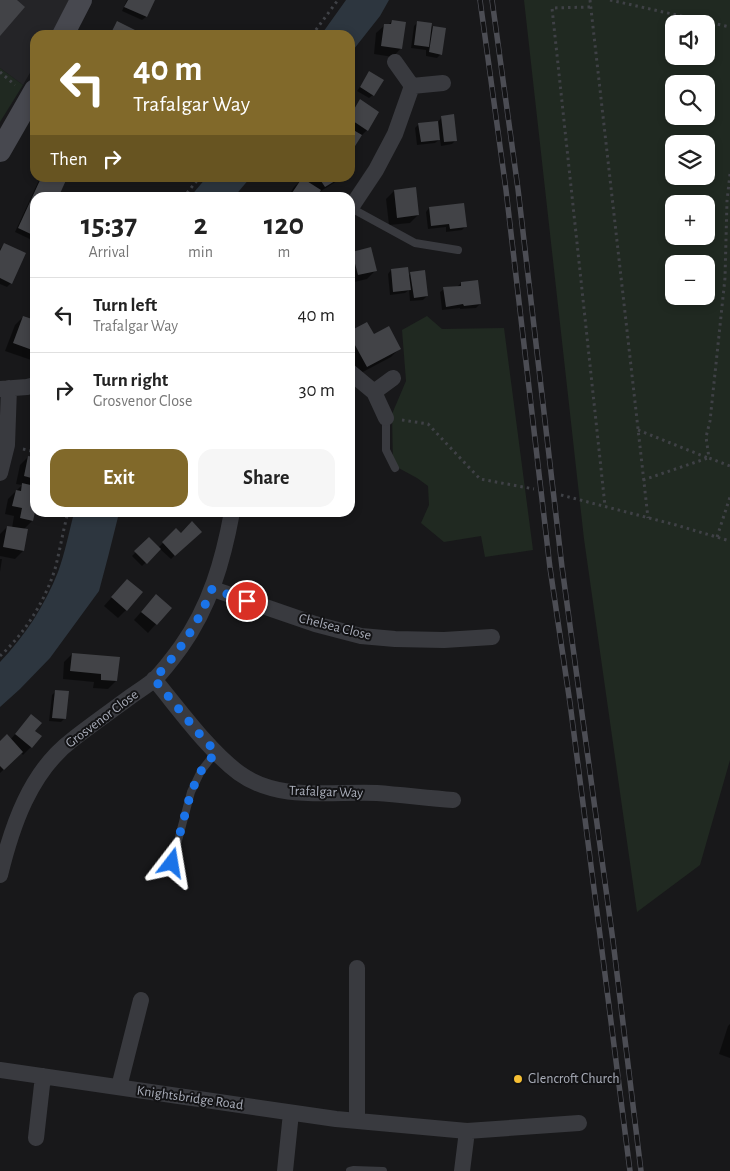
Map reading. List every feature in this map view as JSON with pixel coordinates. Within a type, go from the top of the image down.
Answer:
[{"type":"main road","points":[[66,30],[81,0]]},
{"type":"main road","points":[[0,151],[30,99]]},
{"type":"street","points":[[395,62],[412,86]]},
{"type":"street","points":[[412,86],[444,83]]},
{"type":"street","points":[[355,203],[376,170],[395,134],[412,86]]},
{"type":"street","points":[[355,376],[374,392],[386,418]]},
{"type":"street","points":[[374,392],[393,378]]},
{"type":"street","points":[[0,473],[7,445],[4,388],[30,385]]},
{"type":"street","name":"Grosvenor Close","points":[[0,875],[5,839],[40,773],[56,753],[70,740],[154,679],[171,661],[187,638],[201,614],[212,589],[225,549],[231,517]]},
{"type":"street","name":"Chelsea Close","points":[[212,589],[316,624],[361,636],[444,640],[492,637]]},
{"type":"street","name":"Trafalgar Way","points":[[154,679],[216,752],[239,773],[254,782],[286,792],[376,793],[453,800]]},
{"type":"street","points":[[357,968],[357,1121]]},
{"type":"street","name":"Knightsbridge Road","points":[[141,1000],[119,1087],[291,1113],[467,1131],[579,1123]]},
{"type":"street","points":[[0,1070],[119,1087]]},
{"type":"street","points":[[36,1138],[43,1076]]},
{"type":"street","points":[[285,1171],[291,1113]]},
{"type":"street","points":[[462,1171],[467,1131]]},
{"type":"lane","points":[[355,211],[415,243],[458,250]]},
{"type":"lane","points":[[386,418],[386,450],[395,468]]},
{"type":"lane","points":[[172,863],[191,792],[201,771],[216,752]]},
{"type":"lane","points":[[350,1171],[383,1171]]},
{"type":"path","points":[[316,30],[338,0]]},
{"type":"path","points":[[590,0],[648,518]]},
{"type":"path","points":[[610,0],[730,28]]},
{"type":"path","points":[[590,7],[552,8],[605,506]]},
{"type":"path","points":[[708,458],[706,437],[710,421],[725,278],[727,201],[730,174]]},
{"type":"path","points":[[188,192],[196,182]]},
{"type":"path","points":[[386,418],[428,424],[480,479],[534,489]]},
{"type":"path","points":[[638,430],[730,466]]},
{"type":"path","points":[[644,480],[708,458]]},
{"type":"path","points":[[561,495],[730,541]]},
{"type":"path","points":[[717,537],[730,496]]},
{"type":"path","points":[[0,656],[25,628],[43,598],[54,570],[67,517]]},
{"type":"shaded area","points":[[0,0],[69,0],[54,30],[30,30],[30,73],[23,85],[0,68]]},
{"type":"shaded area","points":[[346,0],[389,0],[380,16],[355,48],[355,30],[325,30]]},
{"type":"shaded area","points":[[524,0],[730,0],[730,760],[700,865],[637,912],[584,539]]},
{"type":"shaded area","points":[[0,68],[23,85],[0,122]]},
{"type":"shaded area","points":[[203,182],[247,182],[238,192],[194,192]]},
{"type":"shaded area","points":[[427,316],[442,329],[504,328],[533,550],[485,557],[481,536],[444,542],[421,523],[429,505],[428,486],[393,465],[392,414],[406,381],[402,330]]},
{"type":"shaded area","points":[[73,517],[118,517],[99,591],[50,658],[0,707],[0,662],[26,631],[41,608],[53,584],[65,550]]},
{"type":"building","points":[[0,0],[17,0],[25,7],[0,36]]},
{"type":"building","points":[[128,0],[155,0],[147,17],[124,7]]},
{"type":"building","points":[[392,20],[406,22],[402,49],[381,46],[384,24],[391,24]]},
{"type":"building","points":[[117,21],[135,30],[112,30]]},
{"type":"building","points":[[417,21],[432,23],[429,47],[414,45]]},
{"type":"building","points":[[433,26],[446,28],[442,55],[429,52]]},
{"type":"building","points":[[369,71],[384,80],[374,96],[360,87]]},
{"type":"building","points":[[360,99],[379,112],[368,131],[355,122],[355,108]]},
{"type":"building","points":[[454,114],[457,141],[444,142],[441,116]]},
{"type":"building","points":[[438,121],[440,140],[421,142],[418,123]]},
{"type":"building","points":[[355,131],[362,135],[355,146]]},
{"type":"building","points":[[39,182],[65,182],[61,192],[35,192]]},
{"type":"building","points":[[299,182],[308,182],[321,190],[320,192],[293,192]]},
{"type":"building","points":[[322,182],[333,182],[325,187]]},
{"type":"building","points":[[416,187],[419,215],[397,218],[394,190]]},
{"type":"building","points":[[30,202],[30,234],[18,228]]},
{"type":"building","points":[[464,203],[467,227],[450,229],[449,224],[431,226],[429,207]]},
{"type":"building","points":[[4,243],[26,253],[12,284],[0,278],[0,251]]},
{"type":"building","points":[[371,247],[377,271],[358,275],[355,264],[355,251]]},
{"type":"building","points":[[408,267],[411,290],[393,292],[391,269]]},
{"type":"building","points":[[425,270],[428,296],[414,298],[410,272]]},
{"type":"building","points":[[478,280],[481,304],[464,306],[463,304],[446,307],[443,287],[461,286],[461,282]]},
{"type":"building","points":[[23,316],[30,318],[30,349],[13,343]]},
{"type":"building","points":[[367,322],[374,334],[389,326],[401,349],[367,367],[355,345],[355,328]]},
{"type":"building","points":[[28,456],[30,456],[30,478],[24,476]]},
{"type":"building","points":[[22,483],[30,485],[30,517],[34,517],[33,521],[20,518],[22,508],[12,506],[16,490],[21,491]]},
{"type":"building","points":[[192,521],[202,532],[175,556],[162,542],[176,528],[181,533]]},
{"type":"building","points":[[7,526],[28,529],[24,551],[3,547]]},
{"type":"building","points":[[149,537],[161,549],[147,564],[134,551]]},
{"type":"building","points":[[127,579],[143,592],[127,611],[111,597]]},
{"type":"building","points":[[156,594],[172,608],[157,625],[141,612]]},
{"type":"building","points":[[72,653],[120,657],[117,681],[101,680],[101,674],[70,671]]},
{"type":"building","points":[[55,690],[69,691],[66,719],[52,718]]},
{"type":"building","points":[[31,714],[42,723],[35,731],[42,736],[32,748],[15,734]]},
{"type":"building","points":[[7,734],[23,752],[4,770],[0,766],[0,741]]},
{"type":"railway","points":[[480,0],[506,190],[550,568],[570,703],[630,1171]]},
{"type":"railway","points":[[492,0],[518,189],[562,567],[613,941],[641,1171]]},
{"type":"place","name":"Glencroft Church","points":[[518,1079]]},
{"type":"route","points":[[172,863],[191,792],[201,771],[216,752],[154,679],[171,661],[187,638],[201,614],[212,589],[247,601]]}]
